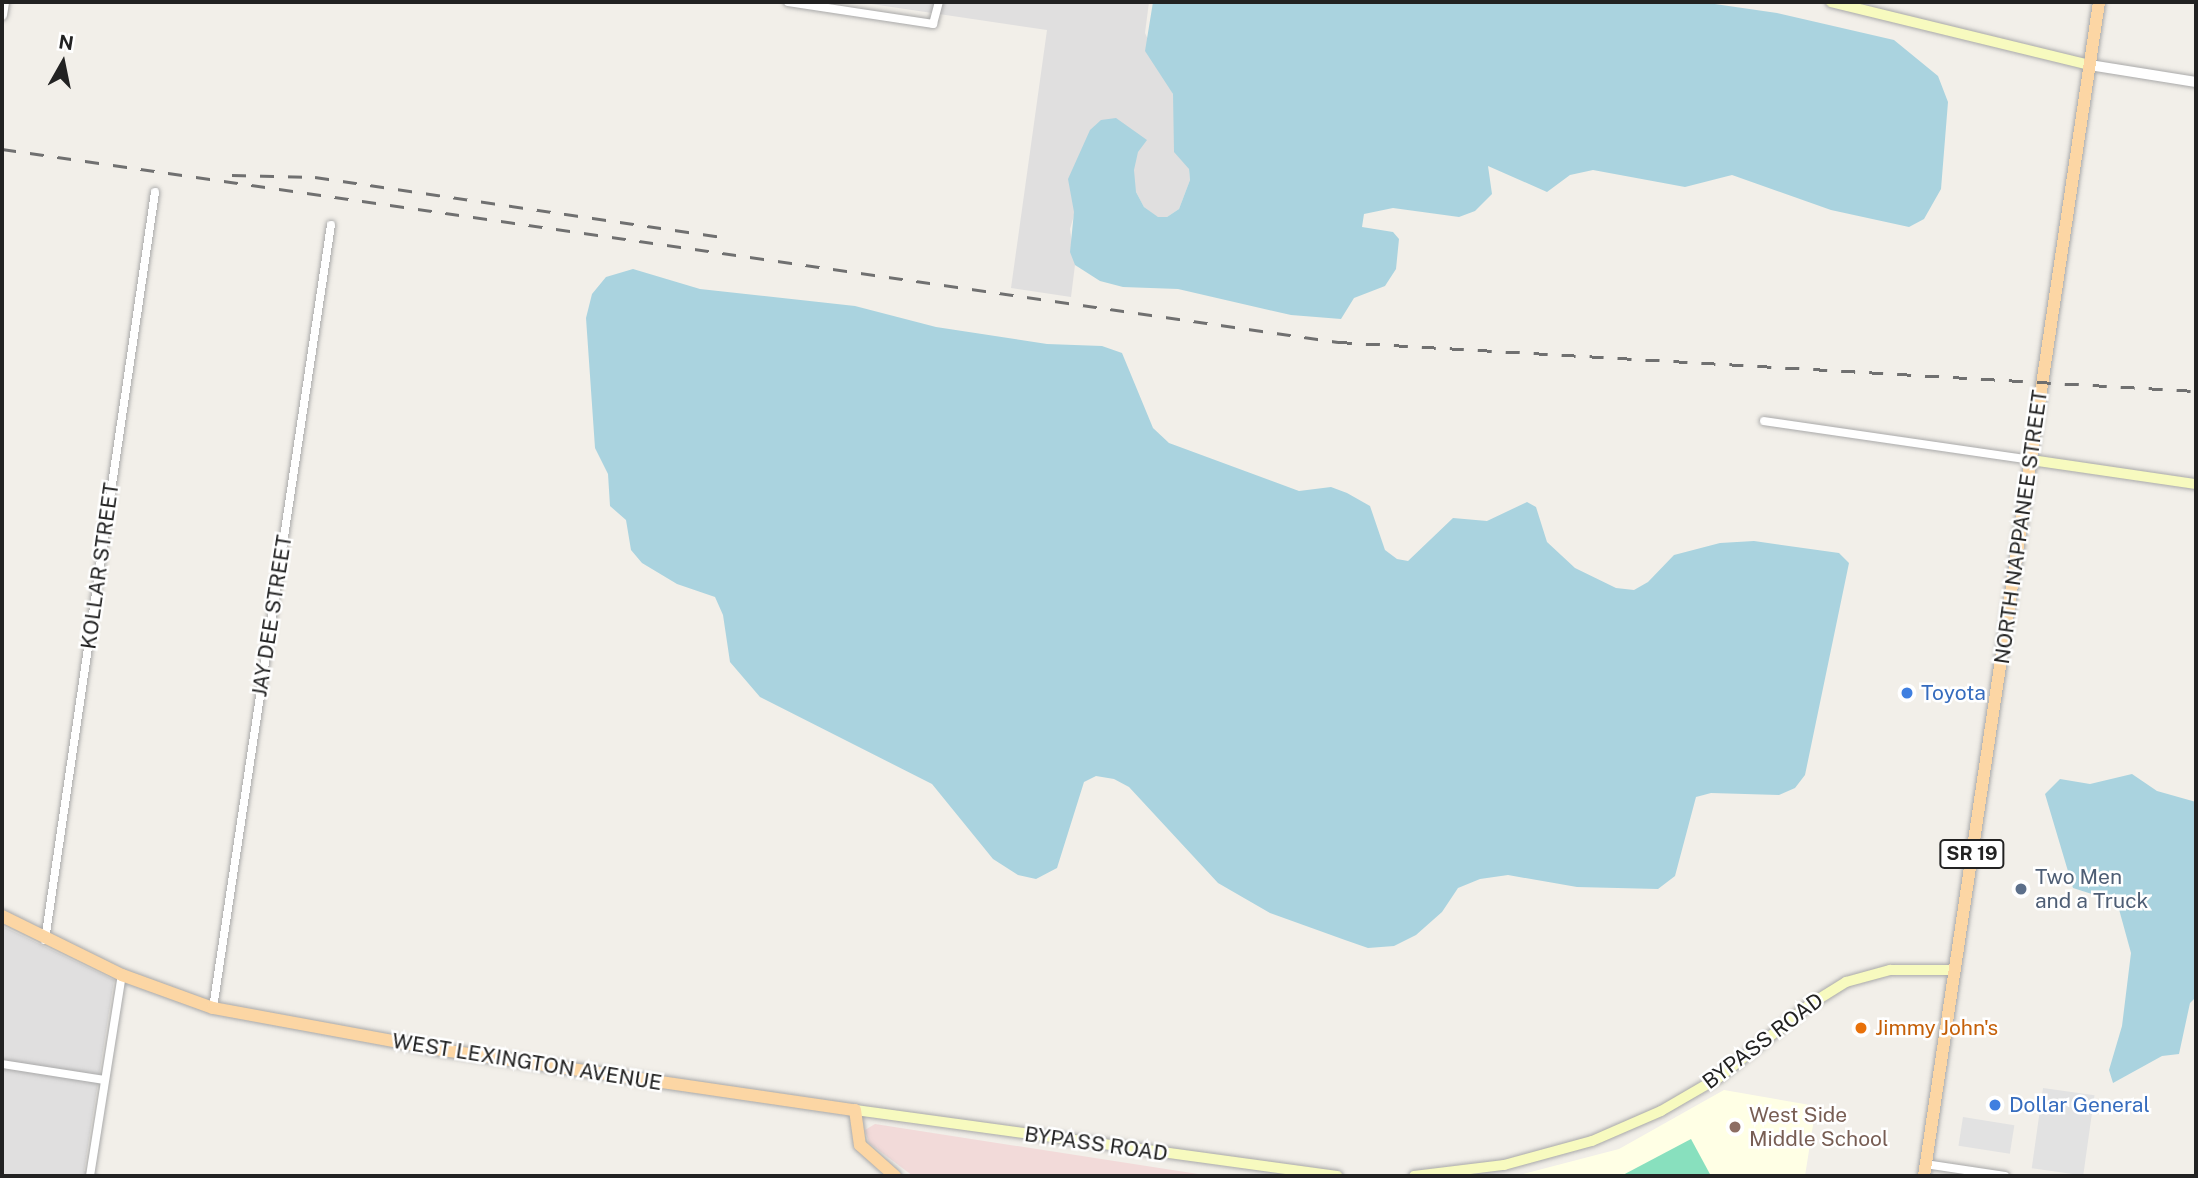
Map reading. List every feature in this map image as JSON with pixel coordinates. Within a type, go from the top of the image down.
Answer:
[{"type":"main road","points":[[1831,2],[2090,65]]},
{"type":"main road","name":"NORTH NAPPANEE STREET","points":[[1924,1170],[2099,2]]},
{"type":"main road","points":[[2031,460],[2196,484]]},
{"type":"main road","name":"WEST LEXINGTON AVENUE","points":[[2,916],[46,940],[122,975],[214,1008],[442,1050],[855,1110]]},
{"type":"main road","name":"BYPASS ROAD","points":[[1414,1176],[1504,1165],[1592,1140],[1661,1111],[1718,1078],[1809,1005],[1846,982],[1890,970],[1955,970]]},
{"type":"main road","points":[[855,1110],[860,1145],[895,1176]]},
{"type":"main road","name":"BYPASS ROAD","points":[[855,1110],[1338,1176]]},
{"type":"street","points":[[2,15],[4,2]]},
{"type":"street","points":[[788,2],[933,24],[939,2]]},
{"type":"street","points":[[2090,65],[2196,82]]},
{"type":"street","name":"KOLLAR STREET","points":[[46,940],[155,192]]},
{"type":"street","name":"JAY DEE STREET","points":[[214,1008],[331,225]]},
{"type":"street","points":[[1765,422],[2031,460]]},
{"type":"street","points":[[90,1176],[122,975]]},
{"type":"street","points":[[2,1064],[104,1080]]},
{"type":"street","points":[[1924,1170],[2005,1176]]},
{"type":"shaded area","points":[[858,2],[1149,2],[1145,33],[1173,94],[1189,169],[1190,180],[1179,209],[1167,217],[1157,217],[1144,207],[1136,192],[1075,212],[1070,229],[1075,265],[1071,297],[1011,288],[1047,30]]},
{"type":"shaded area","points":[[2,926],[114,980],[84,1171],[113,1176],[2,1176]]},
{"type":"shaded area","points":[[2043,1088],[2094,1095],[2083,1175],[2032,1168]]},
{"type":"shaded area","name":"West Side Middle School","points":[[1724,1090],[1816,1106],[1805,1176],[1515,1176],[1619,1149]]},
{"type":"shaded area","points":[[1963,1117],[2014,1125],[2010,1154],[1958,1146]]},
{"type":"shaded area","points":[[875,1124],[1211,1176],[913,1176],[869,1143],[865,1130]]},
{"type":"green space","points":[[1691,1139],[1711,1176],[1621,1176]]},
{"type":"water","points":[[1153,2],[1701,2],[1777,13],[1894,40],[1938,76],[1948,102],[1941,189],[1924,219],[1909,227],[1831,210],[1732,175],[1685,187],[1593,170],[1570,175],[1547,192],[1488,166],[1492,194],[1475,211],[1459,217],[1393,208],[1364,214],[1362,227],[1393,232],[1399,239],[1396,269],[1385,286],[1354,298],[1341,319],[1291,315],[1178,289],[1123,287],[1100,281],[1075,265],[1070,252],[1074,212],[1068,179],[1090,130],[1101,120],[1116,118],[1147,140],[1138,152],[1134,170],[1136,192],[1144,207],[1158,217],[1167,217],[1179,209],[1190,180],[1189,169],[1174,152],[1173,94],[1145,51]]},
{"type":"water","points":[[633,269],[700,289],[855,306],[936,327],[1047,344],[1102,346],[1122,353],[1153,428],[1169,443],[1299,491],[1331,487],[1347,493],[1370,506],[1385,550],[1397,559],[1408,561],[1453,518],[1487,521],[1527,502],[1536,507],[1547,542],[1575,568],[1616,588],[1634,590],[1648,582],[1674,555],[1720,543],[1754,541],[1839,553],[1849,563],[1805,775],[1795,788],[1779,795],[1711,793],[1696,797],[1675,876],[1658,889],[1577,887],[1508,875],[1480,879],[1458,888],[1442,912],[1416,935],[1394,946],[1368,948],[1345,940],[1270,913],[1218,883],[1129,787],[1114,779],[1096,776],[1084,782],[1057,868],[1036,879],[1018,875],[993,859],[932,784],[760,697],[730,662],[723,615],[715,597],[677,584],[642,563],[631,550],[626,520],[610,506],[608,474],[595,448],[586,318],[592,294],[606,277]]},
{"type":"water","points":[[2132,774],[2157,791],[2196,802],[2196,997],[2190,1003],[2179,1054],[2162,1056],[2113,1083],[2109,1070],[2122,1026],[2131,953],[2117,902],[2073,888],[2045,794],[2060,779],[2090,784]]},
{"type":"railway","points":[[2,149],[1338,342],[2196,391]]},
{"type":"railway","points":[[232,175],[315,177],[719,237]]},
{"type":"place","name":"Toyota","points":[[1907,693]]},
{"type":"place","name":"Two Men and a Truck","points":[[2021,889]]},
{"type":"place","name":"Jimmy John's","points":[[1861,1028]]},
{"type":"place","name":"Dollar General","points":[[1995,1105]]},
{"type":"place","name":"West Side Middle School","points":[[1735,1127]]}]
